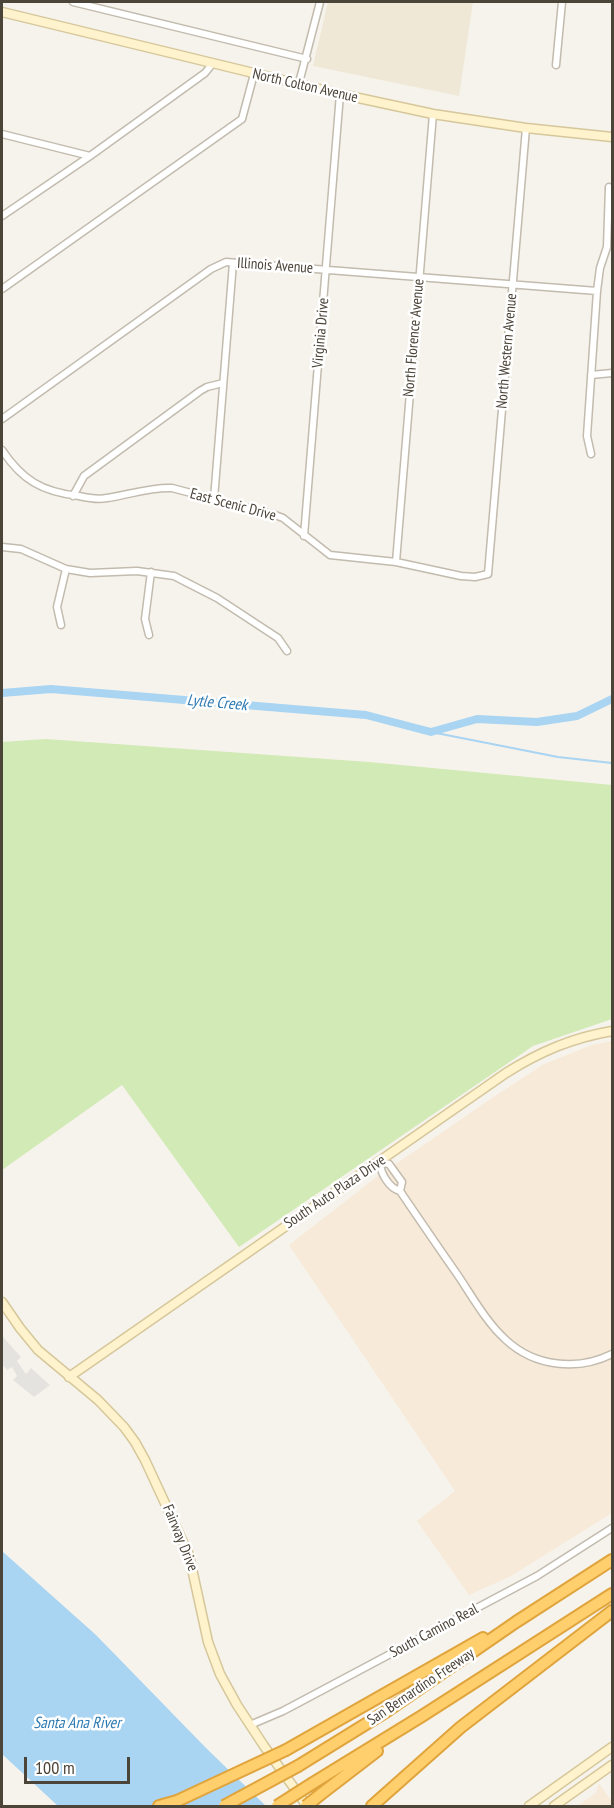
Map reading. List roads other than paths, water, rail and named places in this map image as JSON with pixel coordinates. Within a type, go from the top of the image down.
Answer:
[{"type":"highway","name":"San Bernardino Freeway","points":[[224,1806],[298,1766],[387,1711],[516,1622],[612,1560]]},
{"type":"highway","name":"San Bernardino Freeway","points":[[277,1806],[612,1594]]},
{"type":"highway","points":[[376,1803],[461,1727],[612,1611]]},
{"type":"highway","points":[[164,1806],[286,1750],[479,1640],[516,1622]]},
{"type":"highway","points":[[306,1806],[422,1716]]},
{"type":"highway","points":[[159,1806],[177,1801]]},
{"type":"street","name":"North Colton Avenue","points":[[75,2],[307,59]]},
{"type":"street","points":[[299,84],[320,2]]},
{"type":"street","points":[[556,65],[562,2]]},
{"type":"street","name":"North Colton Avenue","points":[[2,12],[254,74],[433,114],[526,128],[612,137]]},
{"type":"street","points":[[2,216],[205,73],[213,63]]},
{"type":"street","points":[[2,289],[242,119],[254,74]]},
{"type":"street","name":"Virginia Drive","points":[[304,536],[340,94]]},
{"type":"street","name":"North Florence Avenue","points":[[396,562],[433,114]]},
{"type":"street","name":"North Western Avenue","points":[[488,574],[526,128]]},
{"type":"street","points":[[2,134],[90,156]]},
{"type":"street","points":[[591,454],[587,436],[597,291],[600,268],[607,247],[611,188]]},
{"type":"street","name":"Illinois Avenue","points":[[2,418],[211,269],[226,262],[597,291]]},
{"type":"street","points":[[214,499],[233,263]]},
{"type":"street","points":[[591,375],[612,373]]},
{"type":"street","points":[[73,496],[84,476],[200,391],[224,383]]},
{"type":"street","name":"East Scenic Drive","points":[[2,450],[17,470],[35,484],[48,490],[73,496],[106,498],[154,488],[181,490],[275,515],[330,555],[396,562],[461,576],[475,577],[488,574]]},
{"type":"street","points":[[2,547],[21,549],[66,569],[100,574],[127,571],[174,576],[217,598],[278,638],[287,651]]},
{"type":"street","points":[[61,625],[57,607],[66,569]]},
{"type":"street","points":[[148,635],[145,619],[151,572]]},
{"type":"street","name":"South Auto Plaza Drive","points":[[69,1377],[526,1060],[565,1042],[612,1030]]},
{"type":"street","points":[[400,1191],[402,1182],[389,1164],[380,1162],[380,1170],[394,1190],[400,1191],[494,1327],[517,1349],[540,1360],[565,1364],[589,1363],[612,1354]]},
{"type":"street","name":"Fairway Drive","points":[[2,1302],[38,1350],[98,1400],[135,1442],[189,1555],[208,1642],[220,1674],[250,1725],[306,1806]]},
{"type":"street","name":"South Camino Real","points":[[250,1725],[283,1711],[537,1576],[612,1528]]},
{"type":"street","points":[[529,1806],[612,1746]]},
{"type":"street","points":[[554,1806],[612,1765]]},
{"type":"water","name":"Santa Ana River","points":[[2,1551],[96,1635],[266,1806],[58,1806],[2,1754]]},
{"type":"waterway","name":"Lytle Creek","points":[[2,693],[51,689],[366,715],[431,732],[477,719],[537,722],[577,716],[612,699]]},
{"type":"waterway","name":"Lytle Creek","points":[[431,732],[558,757],[612,763]]}]
